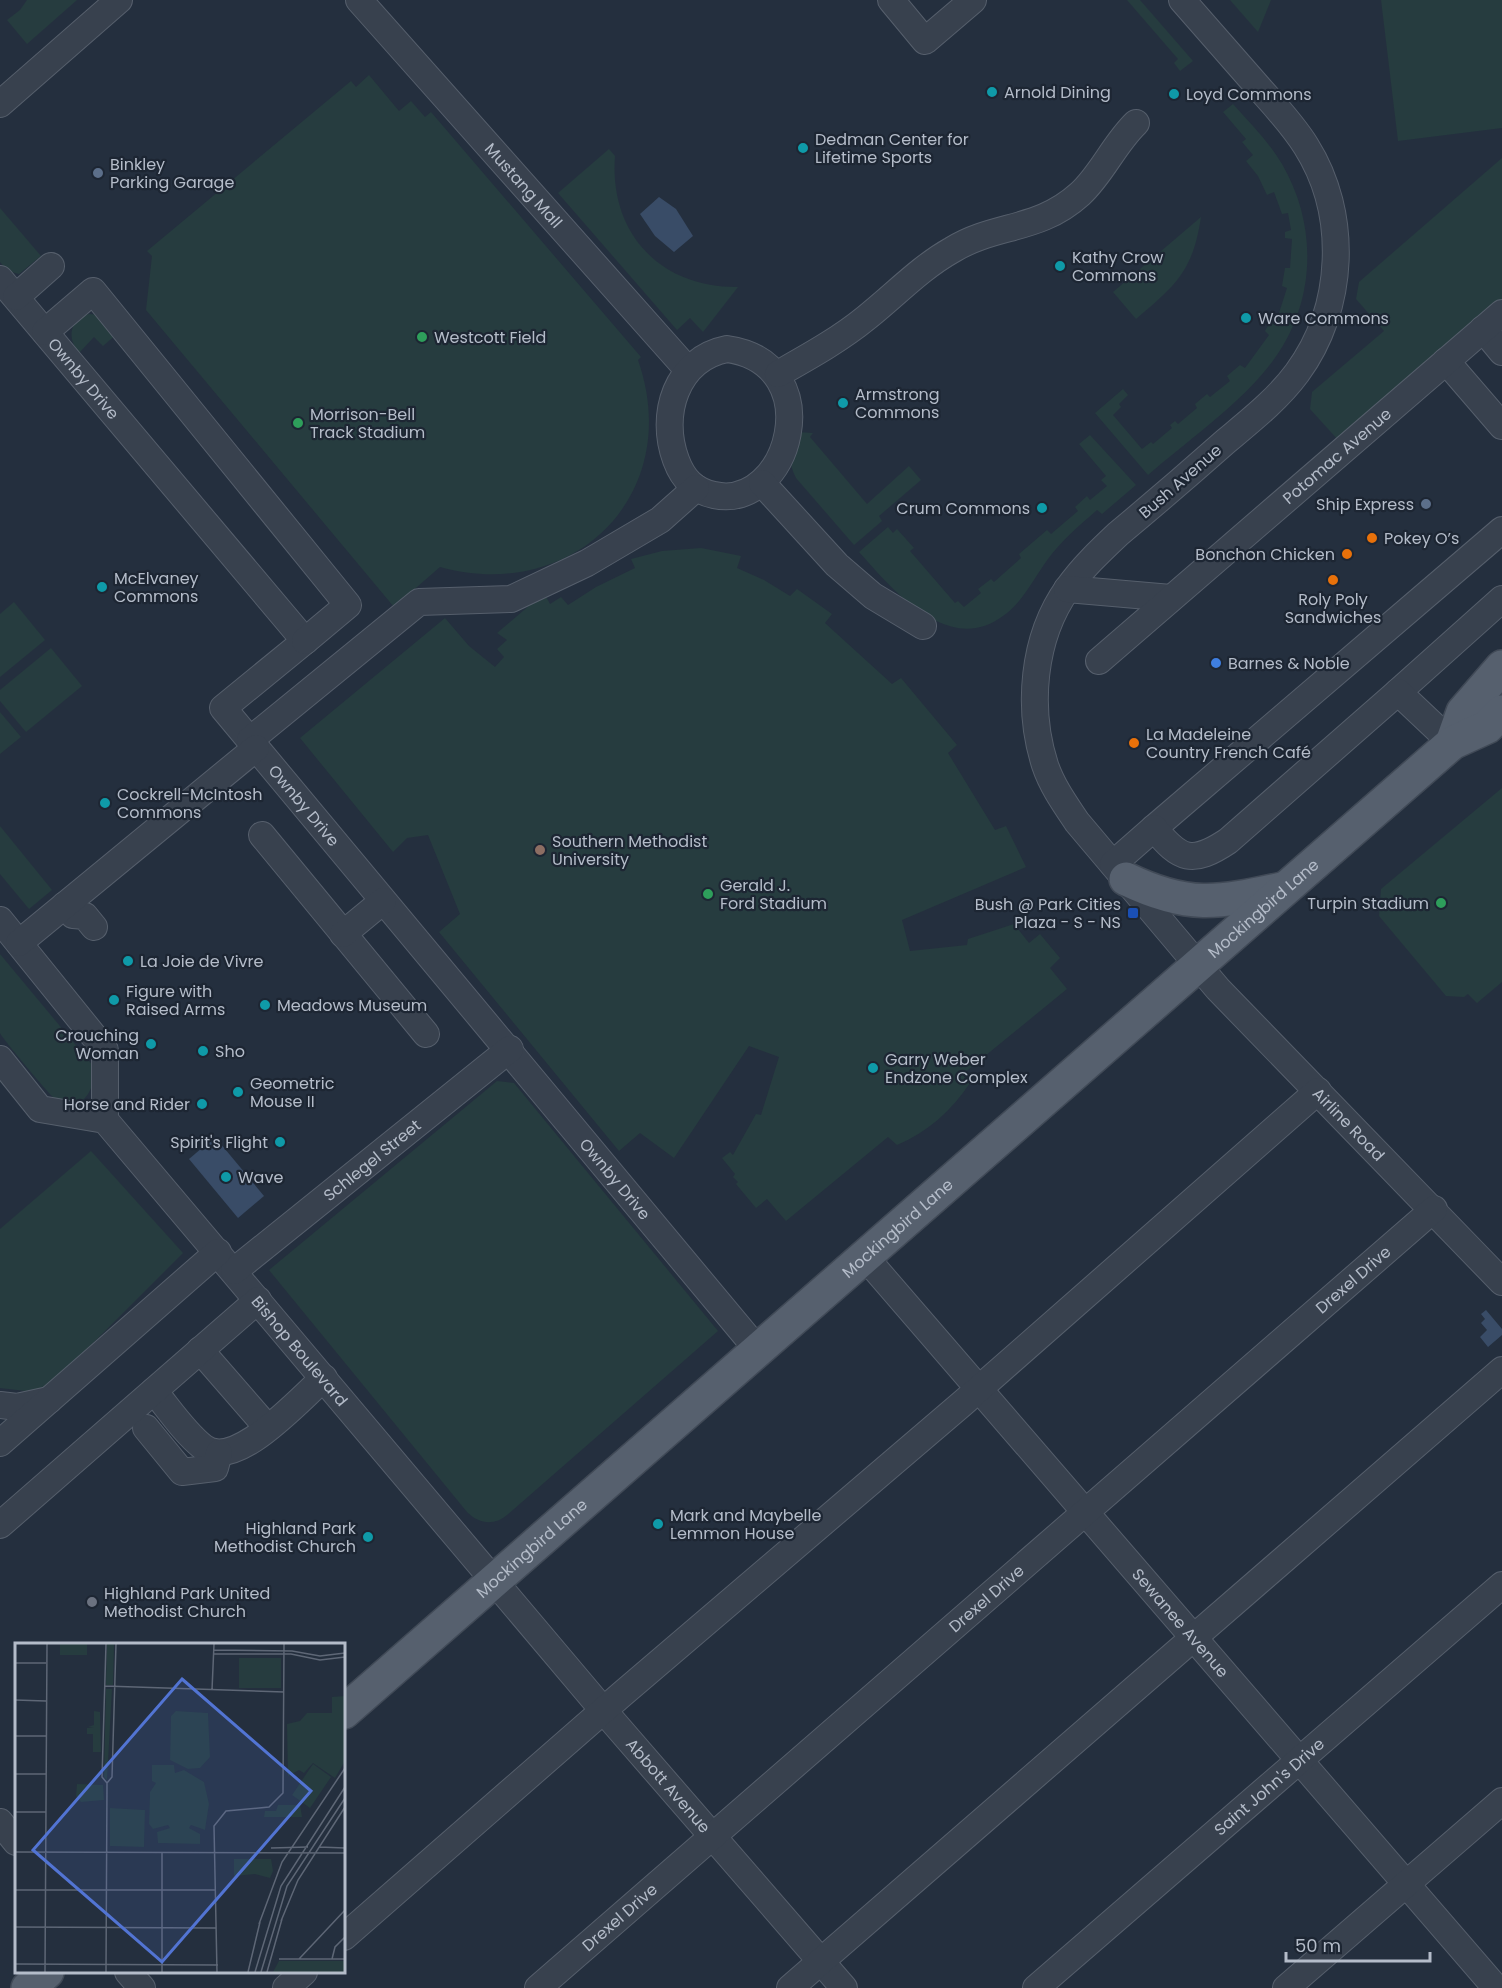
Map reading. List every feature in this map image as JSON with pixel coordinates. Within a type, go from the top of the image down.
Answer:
[{"type":"main road","name":"Mockingbird Lane","points":[[1452,743],[1463,712],[1502,667]]},
{"type":"main road","name":"Mockingbird Lane","points":[[345,1711],[1452,743],[1487,727],[1502,712]]},
{"type":"main road","points":[[1119,872],[1155,893],[1186,901],[1241,898],[1284,889]]},
{"type":"main road","points":[[28,1988],[45,1973]]},
{"type":"street","points":[[0,104],[119,0]]},
{"type":"street","name":"Mustang Mall","points":[[359,0],[688,370]]},
{"type":"street","points":[[891,0],[925,41],[973,0]]},
{"type":"street","name":"Bush Avenue","points":[[1182,0],[1289,122],[1322,175],[1335,225],[1337,254],[1333,284],[1322,328],[1312,350],[1286,387],[1118,534],[1091,560],[1067,589],[1051,619],[1040,656],[1035,711],[1038,737],[1046,766],[1057,792],[1077,822],[1198,965]]},
{"type":"street","points":[[778,374],[844,334],[952,249],[977,237],[1040,220],[1060,209],[1081,193],[1124,135],[1136,123]]},
{"type":"street","points":[[8,288],[51,266]]},
{"type":"street","name":"Ownby Drive","points":[[8,288],[305,641],[223,708],[383,901],[510,1049],[757,1349]]},
{"type":"street","points":[[45,332],[93,291],[348,604],[305,641]]},
{"type":"street","name":"Potomac Avenue","points":[[1099,661],[1171,598],[1461,387],[1483,329],[1502,313]]},
{"type":"street","points":[[1483,329],[1502,352]]},
{"type":"street","points":[[727,349],[747,351],[764,360],[778,374],[786,392],[788,430],[775,469],[762,483],[745,493],[725,497],[696,488],[680,470],[670,433],[670,406],[678,384],[688,370],[716,351],[727,349]]},
{"type":"street","points":[[1461,387],[1502,428]]},
{"type":"street","points":[[1461,387],[1502,428]]},
{"type":"street","points":[[762,483],[837,565],[873,597],[923,626]]},
{"type":"street","points":[[19,943],[78,921],[253,744],[419,603],[511,599],[587,564],[651,525],[696,488]]},
{"type":"street","points":[[1119,872],[1154,828],[1502,531]]},
{"type":"street","points":[[1067,589],[1171,598]]},
{"type":"street","points":[[1154,828],[1170,848],[1187,857],[1207,855],[1228,841],[1502,599]]},
{"type":"street","points":[[1398,692],[1452,743]]},
{"type":"street","points":[[262,835],[426,1034]]},
{"type":"street","points":[[343,934],[383,901]]},
{"type":"street","points":[[0,920],[105,1050],[105,1120],[40,1109],[0,1059]]},
{"type":"street","name":"Airline Road","points":[[1198,965],[1218,989],[1434,1209],[1502,1282]]},
{"type":"street","name":"Schlegel Street","points":[[0,1443],[50,1400],[226,1262],[510,1049]]},
{"type":"street","points":[[345,1936],[603,1710],[979,1389],[1318,1091]]},
{"type":"street","name":"Bishop Boulevard","points":[[105,1120],[494,1581]]},
{"type":"street","name":"Drexel Drive","points":[[538,1988],[1086,1514],[1434,1209]]},
{"type":"street","name":"Sewanee Avenue","points":[[865,1257],[1496,1988]]},
{"type":"street","points":[[0,1525],[258,1300]]},
{"type":"street","points":[[200,1350],[267,1427]]},
{"type":"street","points":[[790,1988],[1502,1370]]},
{"type":"street","points":[[154,1391],[203,1448],[219,1453],[233,1452],[248,1444],[324,1378]]},
{"type":"street","points":[[0,1405],[17,1407],[50,1400]]},
{"type":"street","points":[[146,1428],[182,1472],[215,1468],[219,1453]]},
{"type":"street","name":"Abbott Avenue","points":[[494,1581],[844,1988]]},
{"type":"street","name":"Saint John's Drive","points":[[1036,1988],[1502,1586]]},
{"type":"street","points":[[1286,1988],[1502,1801]]},
{"type":"street","points":[[0,1822],[15,1841]]},
{"type":"street","points":[[130,1973],[142,1988]]},
{"type":"street","points":[[286,1988],[302,1973]]},
{"type":"green space","points":[[27,0],[77,0],[27,44],[7,20],[20,10]]},
{"type":"green space","points":[[1127,0],[1140,0],[1193,61],[1180,71],[1174,63],[1178,59]]},
{"type":"green space","points":[[1230,0],[1271,0],[1258,32]]},
{"type":"green space","points":[[1381,0],[1502,0],[1502,128],[1398,141]]},
{"type":"green space","points":[[369,75],[399,111],[411,101],[425,117],[431,112],[641,357],[638,360],[648,409],[646,454],[631,494],[607,528],[574,553],[534,569],[489,574],[440,567],[394,607],[146,310],[152,256],[147,251],[351,81],[356,87]]},
{"type":"green space","points":[[1233,104],[1271,148],[1295,190],[1303,216],[1307,244],[1307,271],[1302,298],[1294,324],[1281,349],[1264,372],[1224,412],[1148,475],[1095,413],[1123,389],[1128,395],[1113,415],[1142,449],[1151,442],[1153,444],[1172,428],[1170,425],[1175,421],[1178,424],[1197,408],[1195,404],[1207,394],[1210,397],[1230,381],[1227,376],[1240,365],[1245,368],[1269,335],[1265,331],[1274,314],[1278,316],[1287,288],[1282,286],[1285,268],[1290,268],[1292,239],[1285,238],[1285,232],[1291,230],[1288,213],[1282,214],[1274,192],[1267,195],[1258,176],[1246,161],[1253,155],[1242,142],[1246,139],[1223,112]]},
{"type":"green space","points":[[609,149],[615,156],[615,184],[621,210],[631,232],[645,251],[664,267],[685,278],[710,285],[738,287],[703,332],[690,318],[677,330],[558,193]]},
{"type":"green space","points":[[1502,158],[1502,300],[1339,441],[1310,409],[1312,392],[1384,331],[1356,299],[1359,282]]},
{"type":"green space","points":[[0,208],[41,256],[19,274],[8,271],[0,262]]},
{"type":"green space","points":[[1201,217],[1193,251],[1180,276],[1136,319],[1113,292]]},
{"type":"green space","points":[[89,314],[100,315],[117,334],[103,346],[94,337],[79,353],[73,341],[72,330],[77,321]]},
{"type":"green space","points":[[797,432],[813,433],[810,437],[867,504],[909,466],[921,480],[879,516],[882,521],[854,545],[796,478],[791,455]]},
{"type":"green space","points":[[1090,435],[1136,485],[1102,514],[1097,510],[1078,527],[1053,552],[1017,604],[1003,616],[982,627],[962,628],[942,624],[923,613],[888,583],[859,552],[888,527],[893,533],[897,529],[914,548],[910,551],[955,603],[958,601],[964,607],[981,593],[978,589],[991,579],[994,582],[1021,558],[1019,554],[1047,530],[1051,534],[1078,511],[1075,507],[1087,496],[1090,500],[1107,486],[1101,480],[1106,476],[1079,444]]},
{"type":"green space","name":"Gerald J. Ford Stadium","points":[[701,548],[741,556],[737,568],[764,580],[790,596],[797,589],[832,614],[825,623],[892,684],[901,678],[957,745],[948,753],[995,830],[1006,826],[1026,867],[902,920],[910,951],[967,945],[968,939],[1014,924],[1029,943],[1040,934],[1060,958],[1050,968],[1067,989],[963,1074],[970,1083],[938,1120],[919,1134],[897,1145],[888,1137],[786,1221],[767,1199],[756,1208],[736,1184],[738,1182],[733,1177],[735,1174],[722,1158],[730,1152],[733,1155],[756,1114],[761,1115],[779,1057],[749,1046],[674,1158],[640,1133],[619,1151],[439,932],[460,914],[428,835],[407,838],[393,852],[300,738],[445,618],[469,646],[495,667],[504,657],[497,649],[507,640],[497,633],[544,593],[550,604],[561,597],[568,605],[596,587],[635,568],[631,559],[662,551]]},
{"type":"green space","points":[[14,602],[45,640],[0,677],[0,614]]},
{"type":"green space","points":[[51,648],[82,686],[26,732],[0,701],[0,690]]},
{"type":"green space","points":[[0,712],[21,737],[0,754]]},
{"type":"green space","name":"Turpin Stadium","points":[[1502,788],[1502,982],[1477,1003],[1468,994],[1464,997],[1446,996],[1379,916],[1381,889]]},
{"type":"green space","points":[[0,826],[52,890],[29,909],[0,874]]},
{"type":"green space","points":[[0,954],[94,1067],[90,1091],[80,1102],[73,1104],[56,1100],[0,1033]]},
{"type":"green space","points":[[497,1081],[514,1083],[718,1331],[507,1515],[497,1521],[487,1522],[476,1519],[467,1512],[269,1270]]},
{"type":"green space","points":[[91,1151],[183,1253],[43,1393],[0,1388],[0,1229]]},
{"type":"water","points":[[659,197],[676,209],[693,236],[674,252],[655,236],[640,214]]},
{"type":"water","points":[[215,1137],[264,1196],[238,1218],[189,1159]]},
{"type":"water","points":[[1486,1310],[1502,1329],[1502,1335],[1488,1347],[1480,1337],[1487,1330],[1481,1323],[1485,1319],[1481,1314]]},
{"type":"place","name":"Arnold Dining","points":[[992,92]]},
{"type":"place","name":"Loyd Commons","points":[[1174,94]]},
{"type":"place","name":"Dedman Center for Lifetime Sports","points":[[803,148]]},
{"type":"place","name":"Binkley Parking Garage","points":[[98,173]]},
{"type":"place","name":"Kathy Crow Commons","points":[[1060,266]]},
{"type":"place","name":"Ware Commons","points":[[1246,318]]},
{"type":"place","name":"Westcott Field","points":[[422,337]]},
{"type":"place","name":"Armstrong Commons","points":[[843,403]]},
{"type":"place","name":"Morrison-Bell Track Stadium","points":[[298,423]]},
{"type":"place","name":"Ship Express","points":[[1426,504]]},
{"type":"place","name":"Crum Commons","points":[[1042,508]]},
{"type":"place","name":"Pokey O’s","points":[[1372,538]]},
{"type":"place","name":"Bonchon Chicken","points":[[1347,554]]},
{"type":"place","name":"Roly Poly Sandwiches","points":[[1333,580]]},
{"type":"place","name":"McElvaney Commons","points":[[102,587]]},
{"type":"place","name":"Barnes & Noble","points":[[1216,663]]},
{"type":"place","name":"La Madeleine Country French Café","points":[[1134,743]]},
{"type":"place","name":"Cockrell-McIntosh Commons","points":[[105,803]]},
{"type":"place","name":"Southern Methodist University","points":[[540,850]]},
{"type":"place","name":"Gerald J. Ford Stadium","points":[[708,894]]},
{"type":"place","name":"Turpin Stadium","points":[[1441,903]]},
{"type":"place","name":"Bush @ Park Cities Plaza - S - NS","points":[[1133,913]]},
{"type":"place","name":"La Joie de Vivre","points":[[128,961]]},
{"type":"place","name":"Figure with Raised Arms","points":[[114,1000]]},
{"type":"place","name":"Meadows Museum","points":[[265,1005]]},
{"type":"place","name":"Crouching Woman","points":[[151,1044]]},
{"type":"place","name":"Sho","points":[[203,1051]]},
{"type":"place","name":"Garry Weber Endzone Complex","points":[[873,1068]]},
{"type":"place","name":"Geometric Mouse II","points":[[238,1092]]},
{"type":"place","name":"Horse and Rider","points":[[202,1104]]},
{"type":"place","name":"Spirit's Flight","points":[[280,1142]]},
{"type":"place","name":"Wave","points":[[226,1177]]},
{"type":"place","name":"Mark and Maybelle Lemmon House","points":[[658,1524]]},
{"type":"place","name":"Highland Park Methodist Church","points":[[368,1537]]},
{"type":"place","name":"Highland Park United Methodist Church","points":[[92,1602]]}]
